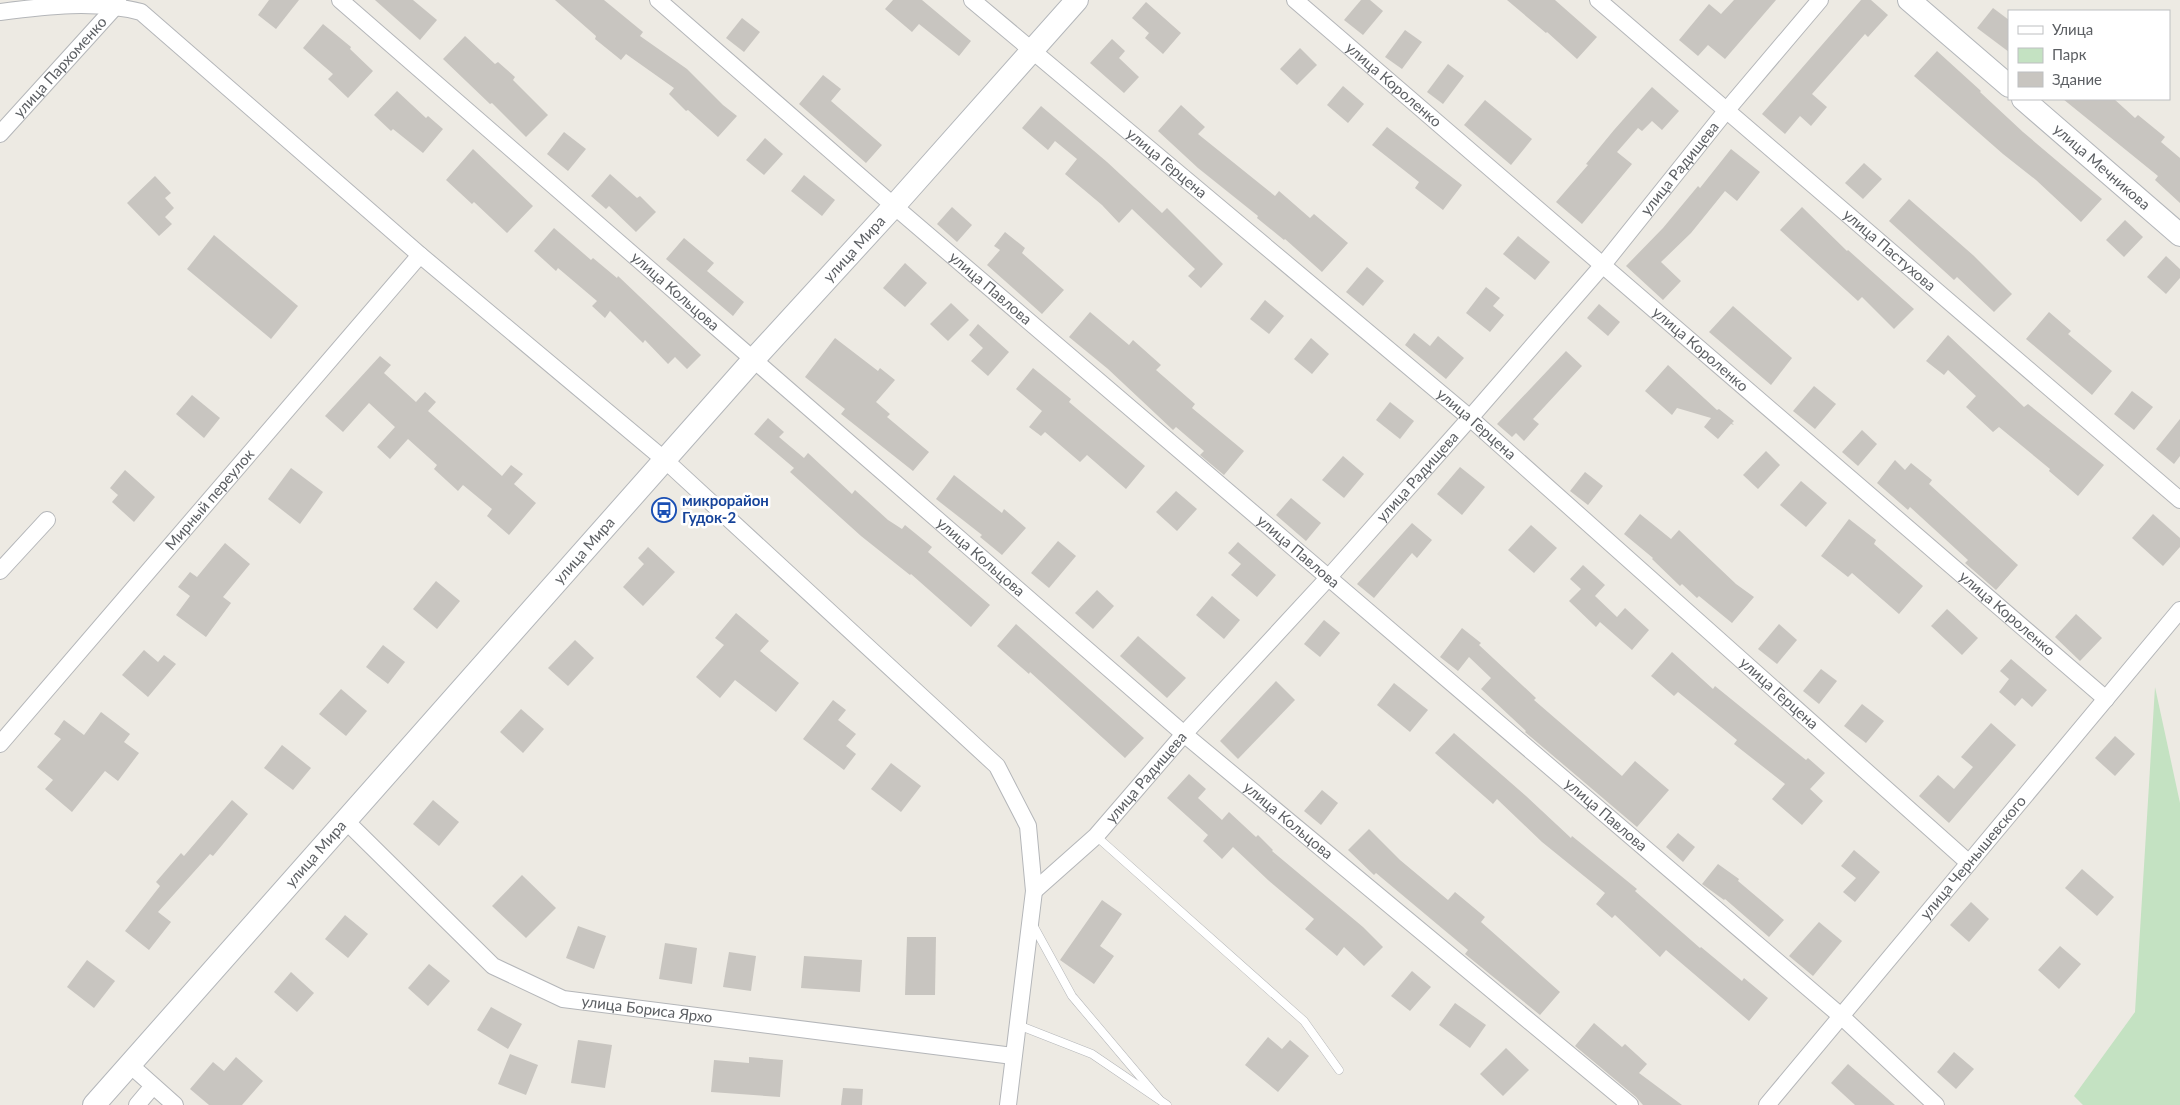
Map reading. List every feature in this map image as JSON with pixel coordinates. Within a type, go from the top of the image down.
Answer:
[{"type":"main road","name":"улица Мира","points":[[94,1105],[753,360],[894,206],[1077,0]]},
{"type":"main road","points":[[1909,0],[2008,85]]},
{"type":"main road","name":"улица Мечникова","points":[[2024,100],[2180,234]]},
{"type":"street","name":"улица Кольцова","points":[[340,0],[1184,734],[1630,1105]]},
{"type":"street","name":"улица Павлова","points":[[658,0],[894,206],[1841,1016],[1936,1105]]},
{"type":"street","name":"улица Герцена","points":[[972,0],[1031,52],[1470,418],[1969,862]]},
{"type":"street","name":"улица Короленко","points":[[1295,0],[2106,699]]},
{"type":"street","name":"улица Пастухова","points":[[1598,0],[2180,500]]},
{"type":"street","name":"улица Радищева","points":[[1034,891],[1096,836],[1184,734],[1329,577],[1470,418],[1602,266],[1726,111],[1820,0]]},
{"type":"street","points":[[0,12],[47,3],[117,3],[141,12],[420,255],[666,460],[997,766],[1028,826],[1034,891],[1008,1105]]},
{"type":"street","name":"улица Пархоменко","points":[[0,134],[117,3]]},
{"type":"street","name":"Мирный переулок","points":[[0,744],[420,255]]},
{"type":"street","points":[[0,571],[46,520]]},
{"type":"street","name":"улица Чернышевского","points":[[1767,1105],[2180,610]]},
{"type":"street","name":"улица Бориса Ярхо","points":[[345,820],[493,966],[563,999],[1013,1056]]},
{"type":"street","points":[[129,1064],[175,1105]]},
{"type":"street","points":[[137,1105],[153,1086]]},
{"type":"lane","points":[[1096,836],[1304,1021],[1339,1070]]},
{"type":"lane","points":[[1031,921],[1072,996],[1159,1099]]},
{"type":"lane","points":[[1018,1025],[1092,1054],[1167,1105]]},
{"type":"green space","points":[[2155,687],[2180,803],[2180,1105],[2083,1105],[2074,1096],[2135,1012]]},
{"type":"building","points":[[269,0],[299,0],[276,29],[258,15]]},
{"type":"building","points":[[375,0],[413,0],[437,20],[420,40]]},
{"type":"building","points":[[555,0],[604,0],[643,32],[640,36],[687,69],[723,105],[737,116],[718,137],[688,110],[686,111],[669,94],[674,88],[626,54],[621,60],[595,39],[596,36]]},
{"type":"building","points":[[893,0],[922,0],[971,41],[959,56],[919,24],[912,32],[885,9]]},
{"type":"building","points":[[1361,0],[1370,0],[1383,11],[1363,35],[1344,20]]},
{"type":"building","points":[[1507,0],[1555,0],[1597,37],[1577,59]]},
{"type":"building","points":[[1734,0],[1776,0],[1725,59],[1708,45],[1698,56],[1679,40],[1709,4],[1721,14]]},
{"type":"building","points":[[1861,0],[1871,0],[1888,15],[1868,37],[1865,34],[1812,94],[1827,107],[1811,126],[1800,116],[1785,134],[1762,114]]},
{"type":"building","points":[[1146,2],[1181,33],[1163,54],[1145,38],[1149,33],[1132,18]]},
{"type":"building","points":[[1993,8],[2008,19],[2008,51],[1977,28]]},
{"type":"building","points":[[742,18],[760,32],[744,52],[726,38]]},
{"type":"building","points":[[323,24],[351,47],[350,49],[373,71],[348,98],[328,79],[333,74],[303,48]]},
{"type":"building","points":[[1405,30],[1422,42],[1402,69],[1385,57]]},
{"type":"building","points":[[465,36],[495,64],[498,62],[515,77],[513,80],[548,115],[526,137],[443,59]]},
{"type":"building","points":[[1112,39],[1125,51],[1119,58],[1139,77],[1124,93],[1090,63]]},
{"type":"building","points":[[1300,48],[1317,65],[1297,85],[1280,69]]},
{"type":"building","points":[[1937,51],[2023,132],[2102,199],[2081,222],[2036,180],[2003,154],[1914,76]]},
{"type":"building","points":[[1448,64],[1464,76],[1443,104],[1427,92]]},
{"type":"building","points":[[823,75],[841,89],[831,101],[882,145],[866,163],[799,104]]},
{"type":"building","points":[[1343,86],[1364,104],[1348,123],[1327,105]]},
{"type":"building","points":[[1652,87],[1679,111],[1662,130],[1652,121],[1642,131],[1638,128],[1617,152],[1632,164],[1582,224],[1556,202],[1588,165],[1586,164],[1614,130]]},
{"type":"building","points":[[397,91],[426,118],[428,116],[443,129],[423,153],[393,129],[391,131],[374,115]]},
{"type":"building","points":[[1485,100],[1532,139],[1511,165],[1464,125]]},
{"type":"building","points":[[2064,100],[2115,100],[2135,118],[2138,115],[2165,137],[2161,142],[2180,158],[2180,203],[2155,180],[2158,176]]},
{"type":"building","points":[[1181,105],[1205,127],[1198,134],[1275,196],[1279,191],[1310,218],[1314,214],[1348,243],[1322,272],[1285,239],[1257,218],[1258,216],[1198,168],[1158,131]]},
{"type":"building","points":[[1041,106],[1107,162],[1162,213],[1167,208],[1223,264],[1201,288],[1188,276],[1195,269],[1132,209],[1119,223],[1102,205],[1065,174],[1077,159],[1055,141],[1048,150],[1022,128]]},
{"type":"building","points":[[1387,127],[1462,185],[1443,210],[1415,188],[1419,182],[1372,145]]},
{"type":"building","points":[[564,132],[586,149],[568,171],[547,154]]},
{"type":"building","points":[[765,138],[783,154],[764,175],[746,160]]},
{"type":"building","points":[[473,149],[533,206],[507,233],[474,202],[472,204],[446,180]]},
{"type":"building","points":[[1731,149],[1760,172],[1737,201],[1725,191],[1691,233],[1661,262],[1681,281],[1663,300],[1626,266],[1663,228],[1698,186],[1700,188]]},
{"type":"building","points":[[1864,163],[1882,179],[1863,199],[1845,183]]},
{"type":"building","points":[[610,174],[637,198],[640,196],[656,212],[636,232],[609,206],[606,209],[591,196]]},
{"type":"building","points":[[804,175],[835,200],[822,216],[791,191]]},
{"type":"building","points":[[155,176],[171,193],[165,198],[174,208],[165,217],[172,224],[159,236],[127,203]]},
{"type":"building","points":[[1909,199],[1974,256],[2012,294],[1994,312],[1957,277],[1954,280],[1889,221]]},
{"type":"building","points":[[952,207],[972,225],[957,242],[937,224]]},
{"type":"building","points":[[1802,207],[1847,251],[1914,309],[1894,329],[1862,297],[1858,301],[1780,230]]},
{"type":"building","points":[[2125,220],[2143,237],[2124,257],[2106,240]]},
{"type":"building","points":[[554,228],[591,260],[593,258],[617,278],[618,276],[701,355],[687,369],[675,357],[668,364],[645,340],[643,343],[610,311],[605,318],[592,306],[597,301],[558,268],[556,271],[534,251]]},
{"type":"building","points":[[1005,232],[1025,248],[1022,253],[1064,290],[1042,314],[987,265],[1000,250],[994,246]]},
{"type":"building","points":[[214,235],[298,306],[271,339],[187,269]]},
{"type":"building","points":[[1518,236],[1550,262],[1535,280],[1503,254]]},
{"type":"building","points":[[684,238],[714,263],[707,271],[744,302],[733,316],[666,259]]},
{"type":"building","points":[[2166,256],[2180,269],[2180,278],[2166,294],[2147,277]]},
{"type":"building","points":[[905,263],[927,283],[905,307],[883,288]]},
{"type":"building","points":[[1367,267],[1384,281],[1363,306],[1346,292]]},
{"type":"building","points":[[1486,287],[1500,298],[1493,306],[1504,315],[1490,332],[1466,313]]},
{"type":"building","points":[[1265,300],[1284,316],[1269,334],[1250,319]]},
{"type":"building","points":[[951,303],[969,320],[948,341],[930,324]]},
{"type":"building","points":[[1599,304],[1620,322],[1608,336],[1587,318]]},
{"type":"building","points":[[1733,306],[1792,358],[1771,385],[1709,332]]},
{"type":"building","points":[[1090,312],[1129,345],[1133,340],[1161,365],[1156,370],[1195,404],[1192,408],[1244,451],[1224,475],[1200,455],[1204,451],[1176,427],[1173,430],[1108,369],[1069,337]]},
{"type":"building","points":[[2049,312],[2071,331],[2068,334],[2112,371],[2092,395],[2026,339]]},
{"type":"building","points":[[978,324],[1009,352],[988,376],[971,361],[983,348],[969,335]]},
{"type":"building","points":[[1414,333],[1430,346],[1438,336],[1464,358],[1446,379],[1405,345]]},
{"type":"building","points":[[1948,335],[2024,407],[2028,404],[2104,465],[2078,496],[2049,471],[2050,469],[1999,427],[1993,432],[1966,407],[1976,396],[1948,370],[1944,375],[1926,361]]},
{"type":"building","points":[[835,338],[878,371],[880,368],[895,380],[876,402],[890,414],[887,417],[929,452],[913,471],[841,414],[845,409],[805,377]]},
{"type":"building","points":[[1311,338],[1329,354],[1312,374],[1294,359]]},
{"type":"building","points":[[1566,351],[1582,366],[1533,419],[1539,424],[1524,441],[1516,433],[1512,437],[1497,424]]},
{"type":"building","points":[[380,356],[391,365],[384,373],[416,402],[425,392],[436,402],[428,411],[502,476],[511,465],[523,474],[514,484],[536,503],[509,535],[487,516],[492,509],[463,485],[458,491],[434,469],[437,465],[408,439],[390,459],[377,447],[395,427],[369,403],[343,432],[325,416]]},
{"type":"building","points":[[1668,365],[1717,410],[1719,409],[1734,421],[1732,423],[1734,425],[1731,424],[1718,439],[1704,427],[1711,418],[1677,408],[1672,415],[1645,391]]},
{"type":"building","points":[[1033,368],[1071,399],[1069,402],[1145,466],[1126,489],[1087,455],[1080,462],[1045,432],[1041,436],[1029,427],[1042,411],[1016,389]]},
{"type":"building","points":[[1814,386],[1836,404],[1815,429],[1793,411]]},
{"type":"building","points":[[2132,391],[2153,407],[2134,430],[2114,414]]},
{"type":"building","points":[[192,395],[220,418],[204,438],[176,414]]},
{"type":"building","points":[[1390,402],[1414,421],[1400,439],[1376,420]]},
{"type":"building","points":[[768,418],[784,432],[779,437],[804,458],[808,453],[852,494],[855,490],[888,520],[902,529],[905,525],[932,547],[928,552],[990,605],[971,627],[911,574],[861,536],[790,472],[794,468],[754,434]]},
{"type":"building","points":[[2180,419],[2180,456],[2174,464],[2156,449]]},
{"type":"building","points":[[1862,430],[1877,444],[1858,466],[1842,452]]},
{"type":"building","points":[[1766,451],[1780,465],[1758,489],[1743,475]]},
{"type":"building","points":[[1343,456],[1364,474],[1344,498],[1322,480]]},
{"type":"building","points":[[1895,460],[1905,470],[1911,463],[1932,480],[1929,484],[2018,565],[1996,590],[1965,563],[1968,560],[1910,507],[1908,510],[1877,483]]},
{"type":"building","points":[[1460,467],[1485,487],[1462,515],[1437,494]]},
{"type":"building","points":[[291,468],[323,492],[300,524],[268,499]]},
{"type":"building","points":[[125,470],[155,497],[134,522],[112,502],[118,495],[110,488]]},
{"type":"building","points":[[1585,472],[1603,486],[1588,505],[1570,491]]},
{"type":"building","points":[[954,475],[1002,513],[1004,509],[1026,528],[1002,555],[980,537],[982,535],[936,499]]},
{"type":"building","points":[[1801,481],[1827,503],[1806,527],[1780,505]]},
{"type":"building","points":[[1176,491],[1197,509],[1177,531],[1156,512]]},
{"type":"building","points":[[1291,498],[1321,523],[1306,541],[1276,515]]},
{"type":"building","points":[[1640,514],[1671,539],[1679,530],[1736,584],[1754,597],[1732,623],[1699,596],[1697,598],[1682,584],[1680,586],[1653,558],[1624,534]]},
{"type":"building","points":[[2153,514],[2180,538],[2180,547],[2163,566],[2132,538]]},
{"type":"building","points":[[1849,519],[1876,540],[1874,544],[1923,586],[1899,614],[1852,573],[1848,577],[1821,556]]},
{"type":"building","points":[[1412,523],[1432,540],[1417,558],[1412,553],[1374,598],[1357,584]]},
{"type":"building","points":[[1531,525],[1557,548],[1534,573],[1508,550]]},
{"type":"building","points":[[1058,541],[1076,556],[1049,588],[1031,573]]},
{"type":"building","points":[[1238,542],[1276,575],[1257,597],[1231,575],[1241,564],[1228,553]]},
{"type":"building","points":[[225,543],[250,564],[223,597],[231,603],[206,637],[176,615],[190,596],[178,587],[190,572],[197,577]]},
{"type":"building","points":[[648,547],[675,572],[643,606],[623,587],[644,564],[638,558]]},
{"type":"building","points":[[1583,565],[1605,585],[1595,596],[1617,617],[1625,608],[1649,630],[1632,650],[1600,622],[1596,627],[1569,601],[1581,589],[1570,579]]},
{"type":"building","points":[[436,581],[460,601],[437,629],[413,609]]},
{"type":"building","points":[[1097,590],[1114,606],[1093,629],[1075,613]]},
{"type":"building","points":[[1212,596],[1240,620],[1224,639],[1196,615]]},
{"type":"building","points":[[1947,609],[1978,638],[1962,655],[1931,626]]},
{"type":"building","points":[[736,613],[769,641],[760,651],[799,683],[776,712],[735,680],[720,698],[696,677],[724,645],[715,638]]},
{"type":"building","points":[[2076,614],[2102,638],[2080,661],[2055,637]]},
{"type":"building","points":[[1324,620],[1340,633],[1320,657],[1304,644]]},
{"type":"building","points":[[1016,624],[1144,738],[1125,758],[1030,672],[1029,674],[997,646]]},
{"type":"building","points":[[1779,624],[1797,640],[1777,664],[1758,649]]},
{"type":"building","points":[[1462,628],[1481,643],[1479,645],[1536,698],[1534,700],[1622,776],[1635,761],[1669,790],[1637,827],[1525,732],[1481,689],[1491,678],[1469,657],[1458,671],[1440,657]]},
{"type":"building","points":[[1138,636],[1186,678],[1167,698],[1120,656]]},
{"type":"building","points":[[575,640],[594,658],[568,686],[548,668]]},
{"type":"building","points":[[383,645],[405,662],[388,684],[366,667]]},
{"type":"building","points":[[144,650],[158,662],[164,655],[176,664],[148,697],[122,675]]},
{"type":"building","points":[[1672,652],[1713,689],[1715,686],[1806,760],[1808,758],[1825,773],[1810,789],[1823,801],[1802,825],[1772,799],[1785,784],[1734,744],[1737,740],[1678,692],[1674,696],[1651,676]]},
{"type":"building","points":[[2011,659],[2047,690],[2032,707],[2022,698],[2015,706],[1999,692],[2009,679],[2000,671]]},
{"type":"building","points":[[1821,669],[1837,681],[1819,704],[1803,691]]},
{"type":"building","points":[[1276,681],[1295,700],[1238,759],[1220,741]]},
{"type":"building","points":[[1394,683],[1428,710],[1410,732],[1377,705]]},
{"type":"building","points":[[341,689],[367,711],[346,736],[319,714]]},
{"type":"building","points":[[833,700],[846,710],[838,720],[856,734],[846,746],[856,754],[844,770],[803,739]]},
{"type":"building","points":[[1862,704],[1884,721],[1866,743],[1844,726]]},
{"type":"building","points":[[521,709],[544,729],[523,753],[500,732]]},
{"type":"building","points":[[101,712],[130,734],[124,742],[139,753],[118,781],[105,771],[72,812],[45,789],[53,780],[37,767],[61,739],[54,734],[64,720],[84,735]]},
{"type":"building","points":[[1991,723],[2016,745],[1949,823],[1919,796],[1938,775],[1954,789],[1973,767],[1961,757]]},
{"type":"building","points":[[1454,733],[1571,838],[1572,836],[1637,889],[1635,891],[1700,948],[1742,981],[1744,978],[1768,998],[1749,1021],[1666,950],[1660,957],[1615,915],[1612,918],[1596,904],[1605,893],[1542,842],[1497,799],[1493,804],[1435,753]]},
{"type":"building","points":[[2115,736],[2135,754],[2115,776],[2095,758]]},
{"type":"building","points":[[282,745],[311,768],[293,790],[264,768]]},
{"type":"building","points":[[891,763],[921,786],[901,812],[871,789]]},
{"type":"building","points":[[1189,774],[1206,789],[1198,798],[1222,820],[1229,812],[1256,837],[1258,835],[1272,851],[1363,927],[1383,947],[1364,966],[1344,947],[1337,956],[1305,929],[1314,919],[1233,847],[1222,859],[1203,841],[1208,835],[1167,798]]},
{"type":"building","points":[[1322,790],[1338,803],[1321,825],[1304,811]]},
{"type":"building","points":[[232,800],[248,814],[213,856],[210,854],[158,912],[171,922],[149,950],[125,931],[160,886],[156,882],[181,853],[184,856]]},
{"type":"building","points":[[433,800],[459,822],[439,846],[413,824]]},
{"type":"building","points":[[1369,829],[1400,860],[1448,900],[1455,892],[1485,917],[1481,922],[1560,992],[1540,1015],[1465,954],[1468,950],[1376,873],[1374,875],[1348,850]]},
{"type":"building","points":[[1678,833],[1695,847],[1683,862],[1666,847]]},
{"type":"building","points":[[1854,850],[1880,872],[1855,902],[1843,892],[1856,878],[1841,866]]},
{"type":"building","points":[[1718,864],[1739,879],[1738,881],[1784,920],[1769,937],[1725,899],[1702,884]]},
{"type":"building","points":[[2082,869],[2114,897],[2097,916],[2065,888]]},
{"type":"building","points":[[522,875],[556,908],[526,938],[492,906]]},
{"type":"building","points":[[1102,900],[1122,914],[1100,946],[1114,956],[1094,984],[1060,960]]},
{"type":"building","points":[[1971,902],[1989,919],[1969,942],[1950,925]]},
{"type":"building","points":[[345,915],[368,934],[348,958],[325,939]]},
{"type":"building","points":[[1819,922],[1842,941],[1813,976],[1789,956]]},
{"type":"building","points":[[578,926],[606,936],[594,969],[566,958]]},
{"type":"building","points":[[907,937],[936,937],[935,995],[905,995]]},
{"type":"building","points":[[665,943],[697,948],[692,984],[659,979]]},
{"type":"building","points":[[2060,946],[2081,964],[2059,989],[2038,970]]},
{"type":"building","points":[[729,952],[756,956],[751,991],[723,987]]},
{"type":"building","points":[[804,956],[862,960],[860,992],[801,988]]},
{"type":"building","points":[[87,960],[115,981],[94,1008],[67,987]]},
{"type":"building","points":[[429,964],[450,981],[428,1006],[408,988]]},
{"type":"building","points":[[1412,971],[1431,987],[1410,1011],[1391,996]]},
{"type":"building","points":[[291,972],[314,993],[297,1012],[274,992]]},
{"type":"building","points":[[1455,1003],[1486,1025],[1470,1048],[1439,1025]]},
{"type":"building","points":[[491,1007],[522,1024],[508,1049],[477,1030]]},
{"type":"building","points":[[1594,1023],[1622,1047],[1625,1044],[1647,1064],[1639,1073],[1682,1105],[1643,1105],[1575,1046]]},
{"type":"building","points":[[1268,1037],[1282,1049],[1290,1040],[1309,1056],[1278,1092],[1245,1065]]},
{"type":"building","points":[[578,1040],[612,1045],[605,1088],[571,1083]]},
{"type":"building","points":[[1506,1048],[1529,1070],[1503,1096],[1480,1074]]},
{"type":"building","points":[[1954,1052],[1974,1069],[1956,1089],[1937,1072]]},
{"type":"building","points":[[510,1054],[538,1065],[526,1095],[498,1084]]},
{"type":"building","points":[[236,1057],[263,1081],[242,1105],[209,1105],[190,1089],[213,1062],[224,1071]]},
{"type":"building","points":[[749,1057],[783,1060],[780,1097],[711,1092],[714,1060],[749,1063]]},
{"type":"building","points":[[1848,1064],[1895,1105],[1855,1105],[1831,1083]]},
{"type":"building","points":[[843,1088],[863,1089],[862,1105],[841,1105]]},
{"type":"place","name":"микрорайон Гудок-2","points":[[664,510]]}]
